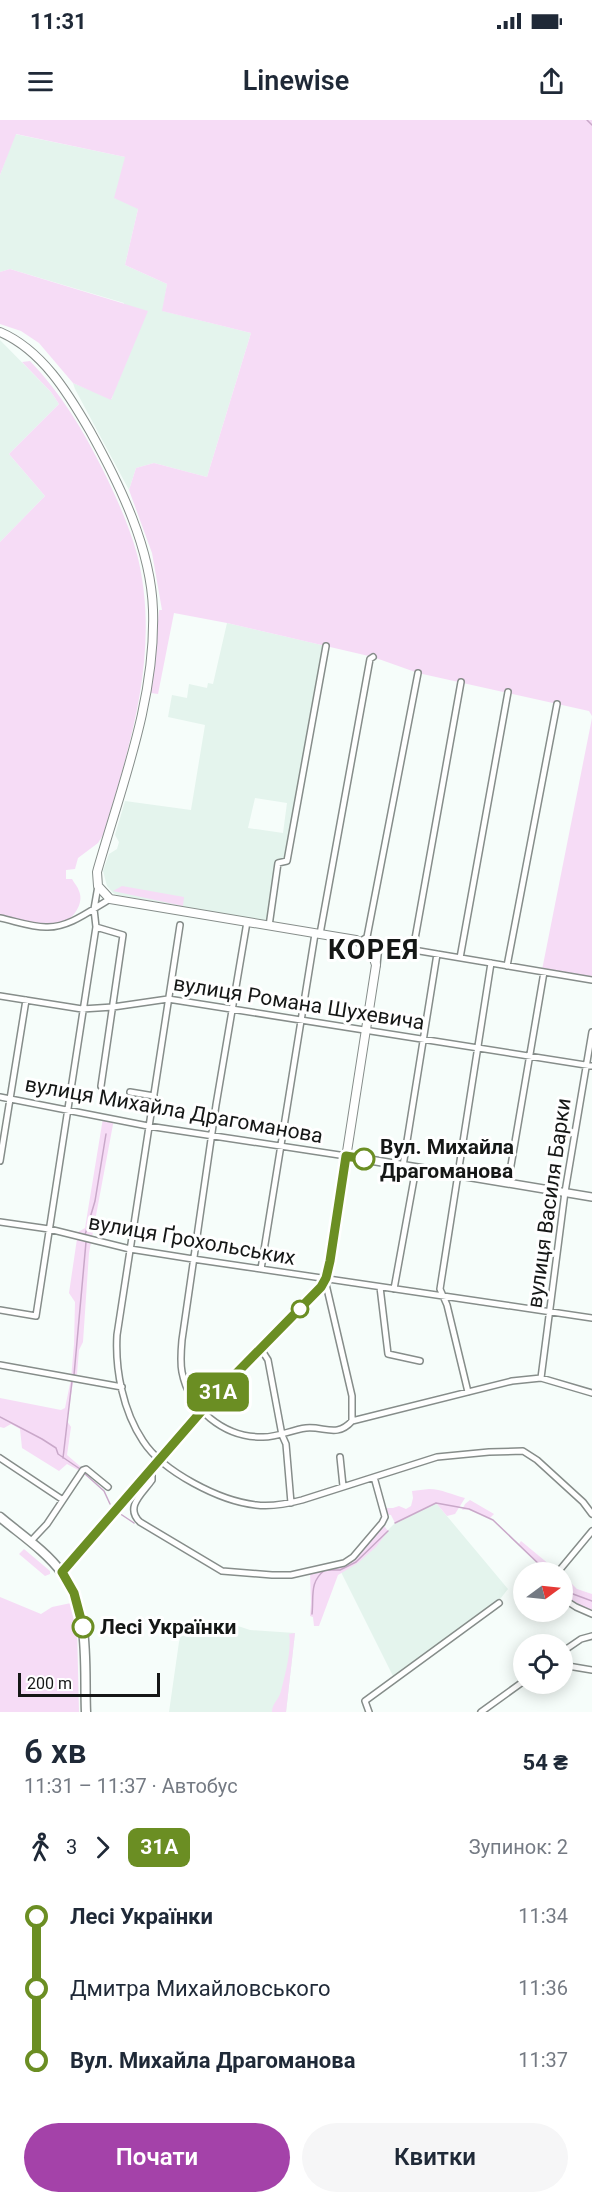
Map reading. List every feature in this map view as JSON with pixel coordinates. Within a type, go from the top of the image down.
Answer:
[{"type":"main road","points":[[0,332],[15,338],[48,369],[79,413],[99,448],[128,509],[142,548],[149,582],[153,610],[152,647],[145,694],[126,779],[97,872],[99,886],[110,899],[361,940],[373,952],[376,973],[330,1261],[325,1280],[201,1411],[62,1572]]},
{"type":"main road","points":[[0,1517],[62,1572],[74,1593],[83,1627],[86,1712]]},
{"type":"street","points":[[269,926],[278,863],[287,861],[326,646]]},
{"type":"street","points":[[261,1269],[300,1020],[370,659],[373,657]]},
{"type":"street","points":[[417,674],[361,940],[379,945],[592,980]]},
{"type":"street","points":[[413,950],[461,682]]},
{"type":"street","points":[[460,958],[508,692]]},
{"type":"street","points":[[507,966],[557,704]]},
{"type":"street","points":[[0,1310],[36,1316],[96,927],[94,909],[99,886]]},
{"type":"street","points":[[0,918],[51,927],[68,922],[110,899]]},
{"type":"street","points":[[246,922],[182,1340],[180,1364],[185,1385],[201,1411],[218,1424],[244,1435],[259,1437],[282,1435],[309,1428],[336,1431],[345,1428],[352,1421],[512,1381],[541,1378],[592,1393]]},
{"type":"street","points":[[180,925],[117,1335],[117,1358],[122,1387],[132,1419],[142,1440],[159,1460],[195,1483],[238,1501],[262,1506],[291,1503],[437,1457],[523,1451],[537,1460],[592,1514]]},
{"type":"street","points":[[96,927],[123,935],[101,1086]]},
{"type":"street","points":[[376,973],[379,945]]},
{"type":"street","points":[[403,1166],[437,954]]},
{"type":"street","points":[[468,1392],[440,1288],[491,963]]},
{"type":"street","points":[[508,1183],[544,972]]},
{"type":"street","name":"вулиця Романа Шухевича","points":[[0,996],[82,1009],[113,1007],[159,998],[168,999],[589,1066]]},
{"type":"street","points":[[0,1161],[26,1000]]},
{"type":"street","name":"вулиця Василя Барки","points":[[541,1378],[565,1192],[589,1066],[592,1032]]},
{"type":"street","points":[[130,1092],[154,1096]]},
{"type":"street","name":"вулиця Михайла Драгоманова","points":[[0,1097],[148,1126],[592,1197]]},
{"type":"street","points":[[394,1289],[416,1168]]},
{"type":"street","name":"вулиця Ґрохольських","points":[[0,1222],[49,1229],[130,1249],[325,1280],[592,1318]]},
{"type":"street","points":[[325,1280],[352,1396],[352,1421]]},
{"type":"street","points":[[380,1287],[388,1354],[420,1361]]},
{"type":"street","points":[[261,1349],[268,1360],[286,1447],[291,1503]]},
{"type":"street","points":[[0,1365],[122,1387]]},
{"type":"street","points":[[340,1457],[343,1486]]},
{"type":"street","points":[[0,1458],[63,1500]]},
{"type":"street","points":[[29,1542],[47,1524],[83,1470],[86,1469],[108,1487]]},
{"type":"street","points":[[149,1472],[152,1480],[133,1507],[138,1520],[216,1568],[233,1573],[266,1575],[291,1575],[344,1563],[353,1557],[385,1517],[374,1477]]},
{"type":"street","points":[[566,1562],[592,1531]]},
{"type":"street","points":[[369,1712],[365,1701],[499,1603]]},
{"type":"street","points":[[573,1605],[592,1614]]},
{"type":"street","points":[[573,1644],[592,1636]]},
{"type":"street","points":[[573,1667],[592,1670]]},
{"type":"street","points":[[481,1712],[513,1689]]},
{"type":"shaded area","points":[[0,120],[592,120],[592,716],[589,711],[418,673],[373,657],[174,613],[158,694],[151,693],[159,610],[162,610],[152,553],[129,490],[136,468],[154,463],[207,477],[251,333],[162,311],[167,284],[125,265],[138,209],[114,198],[125,157],[16,134],[0,175]]},
{"type":"shaded area","points":[[15,134],[125,157],[138,209],[125,265],[167,284],[163,311],[251,333],[207,477],[154,463],[136,468],[129,490],[75,389],[73,383],[112,399],[124,303],[10,269],[0,272],[0,175]]},
{"type":"shaded area","points":[[10,269],[148,311],[111,400],[73,383],[39,343],[21,331],[0,324],[0,272]]},
{"type":"shaded area","points":[[0,340],[51,392],[59,404],[9,454],[45,496],[0,542]]},
{"type":"shaded area","points":[[30,361],[71,412],[117,501],[137,554],[144,590],[146,625],[144,661],[132,731],[103,835],[98,843],[78,858],[75,869],[66,870],[66,879],[72,879],[78,890],[80,903],[68,920],[51,927],[0,918],[0,542],[45,496],[9,454],[59,404],[51,392],[22,362]]},
{"type":"shaded area","points":[[227,623],[326,646],[322,649],[287,861],[278,864],[270,922],[118,895],[107,886],[103,871],[109,854],[117,849],[119,842],[115,835],[125,801],[191,810],[205,725],[168,717],[172,695],[187,698],[189,684],[207,688],[208,683],[213,684]],"holes":[[[255,798],[287,803],[283,833],[248,828]]]},
{"type":"shaded area","points":[[592,718],[592,980],[542,970]]},
{"type":"shaded area","points":[[122,886],[184,897],[183,906],[113,891]]},
{"type":"shaded area","points":[[103,1118],[114,1119],[89,1253],[83,1342],[79,1350],[77,1374],[74,1376],[67,1421],[71,1427],[67,1455],[81,1467],[78,1470],[67,1464],[59,1471],[22,1448],[20,1429],[11,1424],[4,1428],[0,1427],[0,1398],[61,1410],[65,1408],[71,1379],[74,1344],[75,1302],[69,1293],[78,1232],[85,1228]]},
{"type":"shaded area","points":[[429,1489],[465,1498],[455,1514],[447,1516],[436,1503],[395,1523],[391,1515],[385,1514],[383,1508],[399,1506],[406,1509],[411,1506],[412,1491]]},
{"type":"shaded area","points":[[470,1500],[494,1514],[490,1518],[469,1509],[462,1510]]},
{"type":"shaded area","points":[[436,1503],[508,1589],[497,1603],[393,1676],[340,1570],[356,1562],[395,1523]]},
{"type":"shaded area","points":[[382,1523],[388,1531],[376,1547],[358,1563],[338,1575],[319,1626],[314,1626],[313,1617],[310,1616],[310,1571],[344,1563]]},
{"type":"shaded area","points":[[521,1541],[546,1562],[537,1562],[519,1544]]},
{"type":"shaded area","points":[[24,1549],[50,1571],[50,1574],[45,1576],[19,1554]]},
{"type":"shaded area","points":[[573,1585],[577,1589],[592,1594],[592,1614],[573,1604]]},
{"type":"shaded area","points":[[0,1597],[41,1614],[52,1607],[71,1603],[77,1627],[79,1712],[0,1712]]},
{"type":"shaded area","points":[[185,1623],[238,1626],[250,1630],[295,1633],[286,1712],[169,1712],[179,1642]]},
{"type":"shaded area","points":[[295,1633],[286,1712],[272,1712],[280,1694],[286,1670],[290,1647],[289,1634]]},
{"type":"waterway","points":[[587,120],[592,125]]},
{"type":"waterway","points":[[85,1235],[95,1201],[106,1134]]},
{"type":"waterway","points":[[74,1375],[86,1242]]},
{"type":"waterway","points":[[63,1458],[72,1381]]},
{"type":"waterway","points":[[0,1417],[56,1448],[58,1454],[80,1469]]},
{"type":"waterway","points":[[84,1473],[104,1491],[110,1504]]},
{"type":"waterway","points":[[395,1523],[436,1503],[469,1509],[493,1520],[537,1562]]},
{"type":"waterway","points":[[119,1513],[134,1523]]},
{"type":"waterway","points":[[312,1614],[316,1579],[325,1570],[340,1570],[356,1562],[388,1531]]},
{"type":"waterway","points":[[573,1594],[592,1601]]},
{"type":"bus line","name":"31А","points":[[83,1627],[74,1593],[62,1572],[219,1391],[321,1287],[330,1261],[346,1156],[364,1159]]},
{"type":"place","name":"Вул. Михайла Драгоманова","points":[[364,1159]]},
{"type":"place","name":"Лесі Українки","points":[[83,1627]]},
{"type":"district","name":"КОРЕЯ","points":[[374,950]]}]
